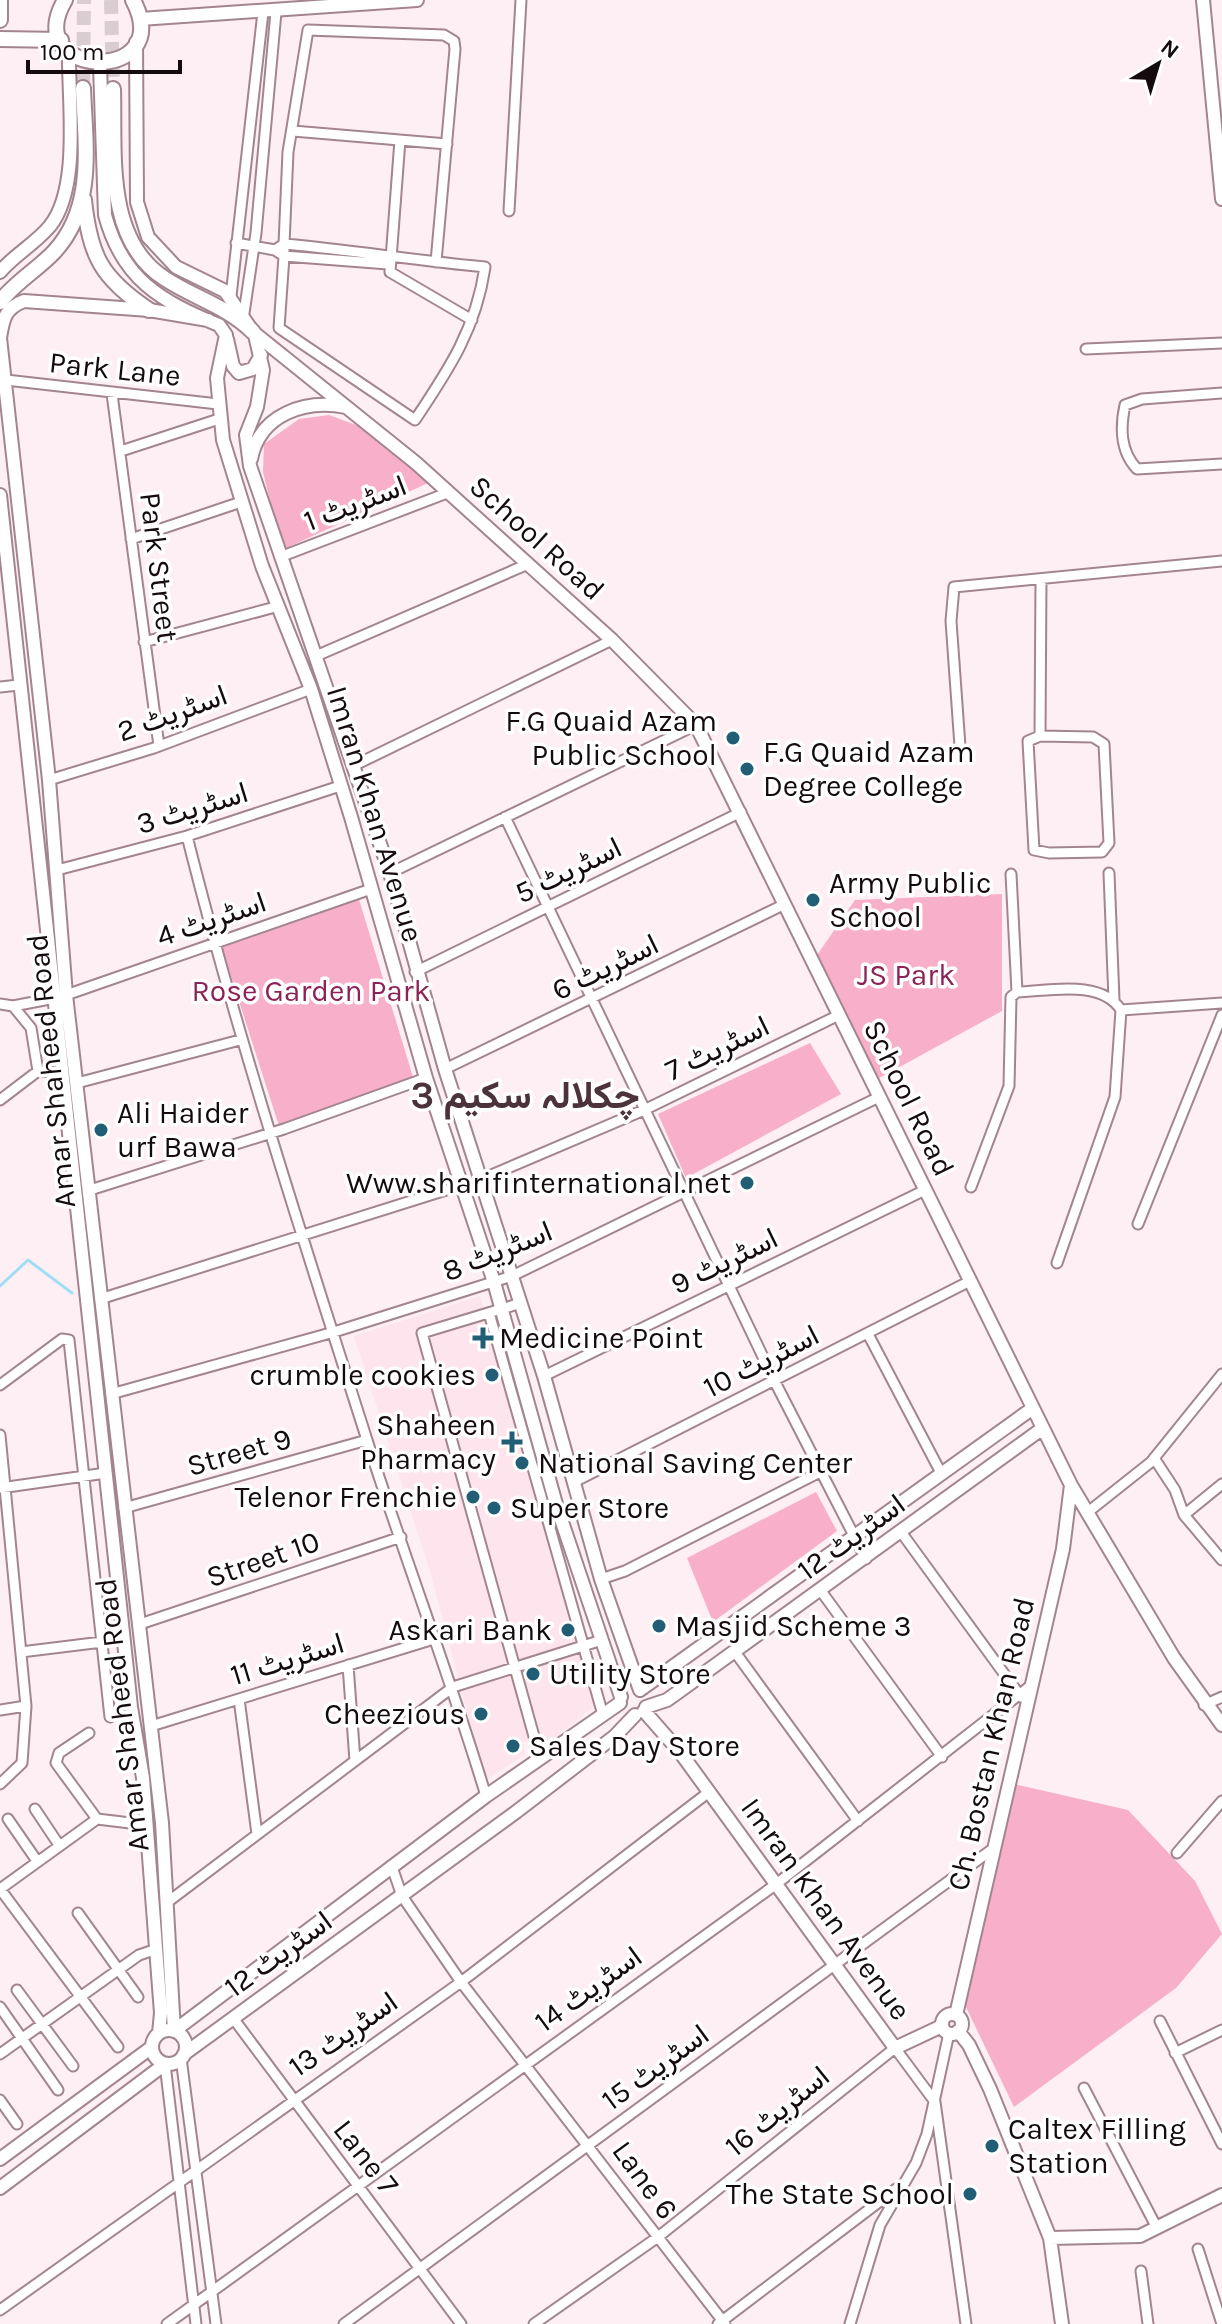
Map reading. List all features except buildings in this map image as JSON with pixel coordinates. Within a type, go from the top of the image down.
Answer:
[{"type":"main road","points":[[0,0],[0,20]]},
{"type":"main road","points":[[0,272],[38,240],[62,205],[69,165],[65,46],[58,18],[65,0]]},
{"type":"main road","points":[[133,0],[140,19],[136,42],[135,150],[141,220],[148,237],[176,267],[231,296]]},
{"type":"main road","points":[[140,19],[417,0]]},
{"type":"main road","points":[[1203,0],[1222,199]]},
{"type":"main road","points":[[0,39],[65,46],[78,59],[100,65],[121,58],[136,42]]},
{"type":"main road","points":[[100,65],[105,215],[121,258],[149,290],[219,325],[226,335],[233,366],[239,373],[253,369],[261,355]]},
{"type":"main road","points":[[83,88],[87,234],[105,274],[149,310]]},
{"type":"main road","points":[[113,89],[119,208],[133,246],[162,277],[229,312],[253,332]]},
{"type":"main road","points":[[0,302],[12,286],[60,244],[84,199]]},
{"type":"main road","name":"Imran Khan Avenue","points":[[231,296],[244,313],[261,355],[261,388],[246,435],[250,466],[390,873],[415,972],[544,1376],[601,1579],[640,1690]]},
{"type":"main road","name":"Amar Shaheed Road","points":[[174,2031],[163,1826],[140,1624],[104,1396],[63,1072],[54,833],[0,338],[4,316],[12,305],[24,301],[149,310],[208,320]]},
{"type":"main road","name":"School Road","points":[[253,332],[349,407],[528,564],[612,640],[696,725],[1071,1485],[1204,1705],[1222,1725]]},
{"type":"main road","name":"Imran Khan Avenue","points":[[226,335],[217,378],[219,419],[241,502],[311,689],[426,1078],[494,1282],[495,1311],[620,1700]]},
{"type":"main road","points":[[250,466],[262,434],[285,412],[319,405],[349,407]]},
{"type":"main road","name":"Amar Shaheed Road","points":[[0,495],[38,835],[77,1083],[90,1190],[100,1299],[106,1473],[147,1825],[161,2013],[159,2033]]},
{"type":"main road","points":[[38,835],[54,833]]},
{"type":"main road","points":[[0,2159],[152,2047],[159,2033],[174,2031],[486,1796],[603,1715],[629,1689],[640,1690],[940,1471],[1033,1408]]},
{"type":"main road","name":"اسٹریٹ 12","points":[[183,2056],[615,1736],[641,1711],[667,1700],[1043,1428]]},
{"type":"main road","name":"Ch. Bostan Khan Road","points":[[950,2030],[944,2017],[956,2015],[1063,1549],[1071,1485]]},
{"type":"main road","points":[[620,1700],[623,1711],[641,1711],[647,1699],[640,1690]]},
{"type":"main road","name":"Imran Khan Avenue","points":[[641,1711],[661,1728],[895,2048]]},
{"type":"main road","points":[[147,1825],[163,1826]]},
{"type":"main road","points":[[895,2048],[950,2030],[969,2045],[1050,2238],[1062,2324]]},
{"type":"main road","points":[[0,2188],[165,2064],[183,2056],[183,2038],[174,2031]]},
{"type":"main road","points":[[152,2047],[155,2057],[165,2064]]},
{"type":"main road","points":[[1050,2238],[1124,2239],[1140,2236],[1222,2195]]},
{"type":"street","points":[[509,211],[521,0]]},
{"type":"street","points":[[231,296],[263,12]]},
{"type":"street","points":[[244,313],[254,246],[276,12]]},
{"type":"street","points":[[281,250],[389,253],[436,262],[485,267],[480,305],[450,368],[415,420],[279,328],[281,250],[288,152],[308,30],[444,35],[454,41],[455,49],[436,262]]},
{"type":"street","points":[[293,131],[447,144]]},
{"type":"street","points":[[400,140],[388,264],[397,278],[472,320]]},
{"type":"street","points":[[236,243],[388,264]]},
{"type":"street","points":[[1086,349],[1222,343]]},
{"type":"street","name":"Park Lane","points":[[6,380],[218,404]]},
{"type":"street","points":[[1222,393],[1142,399],[1125,405],[1121,425],[1127,458],[1137,469],[1222,464]]},
{"type":"street","name":"Park Street","points":[[112,394],[159,746]]},
{"type":"street","points":[[121,451],[219,419]]},
{"type":"street","name":"اسٹریٹ 1","points":[[280,557],[447,493]]},
{"type":"street","points":[[131,539],[241,502]]},
{"type":"street","points":[[960,746],[951,621],[954,587],[1222,561]]},
{"type":"street","points":[[316,656],[528,564]]},
{"type":"street","points":[[1040,736],[1041,579]]},
{"type":"street","points":[[144,642],[279,606]]},
{"type":"street","points":[[353,766],[612,640]]},
{"type":"street","points":[[0,687],[19,685]]},
{"type":"street","name":"اسٹریٹ 2","points":[[49,780],[159,746],[311,689]]},
{"type":"street","points":[[390,873],[696,725]]},
{"type":"street","points":[[1040,736],[1093,737],[1104,744],[1109,843],[1102,852],[1049,853],[1034,850],[1028,741],[1040,736]]},
{"type":"street","name":"اسٹریٹ 3","points":[[57,870],[187,836],[340,786]]},
{"type":"street","name":"اسٹریٹ 5","points":[[415,972],[741,812]]},
{"type":"street","points":[[505,817],[590,1001],[775,1382],[866,1559]]},
{"type":"street","points":[[187,836],[240,1040],[367,1440],[437,1638],[486,1796]]},
{"type":"street","points":[[1109,873],[1114,1000]]},
{"type":"street","points":[[1011,874],[1017,992]]},
{"type":"street","name":"اسٹریٹ 4","points":[[0,1004],[13,1006],[61,996],[371,889]]},
{"type":"street","name":"اسٹریٹ 6","points":[[445,1069],[785,904]]},
{"type":"street","points":[[971,1187],[1009,1086],[1011,997],[1017,992],[1074,990],[1101,992],[1114,1000],[1121,1010],[1115,1097],[1057,1263]]},
{"type":"street","points":[[1121,1010],[1222,1003]]},
{"type":"street","points":[[13,1006],[31,1028],[38,1071]]},
{"type":"street","name":"اسٹریٹ 7","points":[[482,1179],[644,1110],[839,1015]]},
{"type":"street","points":[[1138,1224],[1222,1015]]},
{"type":"street","points":[[77,1083],[240,1040]]},
{"type":"street","points":[[0,1100],[38,1071],[63,1072]]},
{"type":"street","points":[[90,1190],[270,1133],[426,1078]]},
{"type":"street","name":"اسٹریٹ 8","points":[[104,1396],[334,1332],[512,1276],[879,1097]]},
{"type":"street","points":[[100,1299],[462,1185]]},
{"type":"street","name":"اسٹریٹ 9","points":[[544,1376],[925,1190]]},
{"type":"street","name":"اسٹریٹ 10","points":[[574,1482],[970,1281]]},
{"type":"street","points":[[521,1303],[422,1333],[540,1758]]},
{"type":"street","points":[[495,1311],[603,1715]]},
{"type":"street","points":[[868,1334],[940,1471]]},
{"type":"street","points":[[0,1385],[62,1339],[69,1340],[87,1476],[110,1717]]},
{"type":"street","points":[[1088,1512],[1154,1458],[1222,1375]]},
{"type":"street","points":[[0,1435],[2,1488],[26,1706],[22,1763],[0,1784]]},
{"type":"street","name":"Street 9","points":[[124,1508],[367,1440]]},
{"type":"street","points":[[1154,1458],[1175,1490],[1184,1515],[1222,1560]]},
{"type":"street","points":[[601,1579],[822,1471]]},
{"type":"street","points":[[2,1488],[106,1473]]},
{"type":"street","points":[[1184,1515],[1222,1484]]},
{"type":"street","points":[[901,1532],[1021,1697]]},
{"type":"street","name":"Street 10","points":[[140,1624],[401,1537]]},
{"type":"street","points":[[821,1591],[942,1757]]},
{"type":"street","name":"اسٹریٹ 11","points":[[151,1726],[437,1638]]},
{"type":"street","points":[[169,1901],[453,1687],[602,1640]]},
{"type":"street","points":[[21,1652],[102,1642]]},
{"type":"street","points":[[735,1652],[858,1821]]},
{"type":"street","points":[[348,1665],[355,1761]]},
{"type":"street","name":"اسٹریٹ 14","points":[[167,2324],[775,1885],[1021,1697],[1031,1685]]},
{"type":"street","points":[[1204,1705],[1222,1697]]},
{"type":"street","points":[[239,1699],[257,1834]]},
{"type":"street","points":[[0,1710],[26,1706]]},
{"type":"street","points":[[89,1733],[59,1753],[56,1763],[97,1819]]},
{"type":"street","name":"اسٹریٹ 13","points":[[0,2310],[178,2185],[291,2100],[461,1982],[709,1792]]},
{"type":"street","points":[[1177,1853],[1222,1801]]},
{"type":"street","points":[[35,1809],[59,1845]]},
{"type":"street","points":[[8,1819],[37,1861]]},
{"type":"street","points":[[118,2047],[78,1998],[0,1889],[97,1819],[147,1825]]},
{"type":"street","name":"اسٹریٹ 15","points":[[344,2324],[994,1848]]},
{"type":"street","name":"Lane 6","points":[[392,1867],[402,1896],[461,1982],[590,2145],[722,2323]]},
{"type":"street","points":[[78,1913],[138,1997]]},
{"type":"street","points":[[0,2054],[139,1955],[154,1950]]},
{"type":"street","points":[[17,1990],[73,2066]]},
{"type":"street","points":[[0,2007],[58,2090]]},
{"type":"street","name":"Lane 7","points":[[233,2018],[291,2100],[461,2324]]},
{"type":"street","points":[[1160,2021],[1222,2144]]},
{"type":"street","points":[[850,2324],[880,2225],[905,2182],[927,2134],[950,2030]]},
{"type":"street","points":[[1175,2053],[1222,2030]]},
{"type":"street","name":"Imran Khan Avenue","points":[[895,2048],[935,2102]]},
{"type":"street","name":"اسٹریٹ 16","points":[[534,2324],[658,2237],[895,2048]]},
{"type":"street","points":[[183,2056],[216,2324]]},
{"type":"street","points":[[165,2064],[196,2324]]},
{"type":"street","points":[[1084,2088],[1157,2228]]},
{"type":"street","points":[[0,2100],[17,2124]]},
{"type":"street","points":[[935,2102],[965,2324]]},
{"type":"street","points":[[722,2323],[905,2182]]},
{"type":"street","points":[[1198,2249],[1222,2324]]},
{"type":"street","points":[[1141,2271],[1148,2324]]},
{"type":"shaded area","points":[[480,1296],[605,1698],[544,1746],[540,1732],[523,1743],[525,1754],[485,1781],[431,1574],[354,1336]]},
{"type":"green space","points":[[329,415],[383,435],[428,483],[282,550],[263,472],[264,444],[299,419]]},
{"type":"green space","name":"JS Park","points":[[1002,894],[1002,1011],[872,1082],[813,961],[855,900]]},
{"type":"green space","name":"Rose Garden Park","points":[[358,896],[416,1087],[280,1129],[221,945]]},
{"type":"green space","points":[[810,1043],[841,1094],[686,1178],[658,1114]]},
{"type":"green space","points":[[816,1492],[837,1531],[713,1622],[687,1558]]},
{"type":"green space","points":[[1009,1783],[1128,1810],[1195,1881],[1222,1934],[1176,1988],[1014,2107],[964,2003]]},
{"type":"waterway","points":[[0,1286],[28,1260],[72,1293]]},
{"type":"tunnel","points":[[83,88],[84,0]]},
{"type":"tunnel","points":[[111,0],[113,89]]},
{"type":"place","name":"F.G Quaid Azam Public School","points":[[733,738]]},
{"type":"place","name":"F.G Quaid Azam Degree College","points":[[747,769]]},
{"type":"place","name":"Army Public School","points":[[813,900]]},
{"type":"place","name":"Ali Haider urf Bawa","points":[[101,1130]]},
{"type":"place","name":"Www.sharifinternational.net","points":[[747,1183]]},
{"type":"place","name":"Medicine Point","points":[[483,1338]]},
{"type":"place","name":"crumble cookies","points":[[492,1375]]},
{"type":"place","name":"Shaheen Pharmacy","points":[[512,1442]]},
{"type":"place","name":"National Saving Center","points":[[522,1463]]},
{"type":"place","name":"Telenor Frenchie","points":[[473,1497]]},
{"type":"place","name":"Super Store","points":[[494,1508]]},
{"type":"place","name":"Masjid Scheme 3","points":[[659,1626]]},
{"type":"place","name":"Askari Bank","points":[[568,1630]]},
{"type":"place","name":"Utility Store","points":[[533,1674]]},
{"type":"place","name":"Cheezious","points":[[481,1714]]},
{"type":"place","name":"Sales Day Store","points":[[513,1746]]},
{"type":"place","name":"Caltex Filling Station","points":[[992,2146]]},
{"type":"place","name":"The State School","points":[[970,2194]]},
{"type":"district","name":"چکلالہ سکیم 3","points":[[525,1095]]}]
